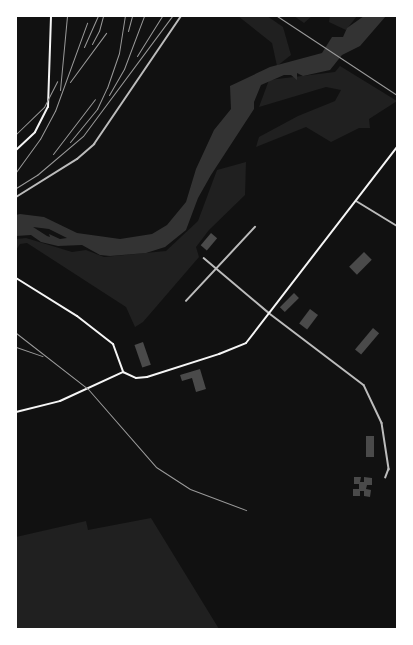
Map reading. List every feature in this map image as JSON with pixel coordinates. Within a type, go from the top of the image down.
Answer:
[{"type":"main road","points":[[16,150],[35,132],[48,107],[51,16]]},
{"type":"main road","points":[[16,278],[77,316],[113,344],[123,372],[136,378],[147,377],[219,354],[246,343],[397,146]]},
{"type":"main road","points":[[16,412],[60,401],[123,372]]},
{"type":"street","points":[[16,197],[77,159],[94,144],[181,16]]},
{"type":"street","points":[[356,201],[397,226]]},
{"type":"street","points":[[186,300],[255,227]]},
{"type":"street","points":[[204,258],[269,313],[364,385],[382,423],[389,469],[386,477]]},
{"type":"shaded area","points":[[238,16],[267,16],[283,27],[291,55],[277,66],[272,43]]},
{"type":"shaded area","points":[[294,16],[312,16],[304,23]]},
{"type":"shaded area","points":[[330,16],[357,16],[346,30],[329,22]]},
{"type":"shaded area","points":[[364,16],[386,16],[360,46],[342,55],[330,70],[303,76],[297,73],[297,80],[291,75],[284,75],[261,85],[254,102],[254,109],[211,175],[198,198],[186,230],[165,247],[146,253],[110,256],[100,255],[82,245],[58,246],[41,242],[31,235],[16,236],[16,215],[20,214],[44,217],[77,233],[120,239],[152,234],[167,225],[186,202],[196,169],[214,130],[231,109],[230,86],[270,67],[322,53],[332,37],[343,37],[347,28]],"holes":[[[33,227],[49,229],[67,238],[60,239],[49,234],[50,237]]]},
{"type":"shaded area","points":[[340,66],[397,101],[369,119],[370,128],[359,128],[331,142],[306,127],[256,147],[259,137],[298,116],[335,101],[341,90],[326,87],[259,107],[269,80],[335,72]]},
{"type":"shaded area","points":[[246,162],[245,195],[209,230],[196,247],[199,257],[143,322],[135,327],[126,307],[27,243],[20,244],[16,250],[16,239],[26,238],[72,252],[86,250],[104,257],[166,251],[198,221],[217,170]]},
{"type":"shaded area","points":[[151,518],[219,629],[16,629],[16,537],[86,521],[88,530]]},
{"type":"building","points":[[211,233],[217,238],[207,250],[201,245]]},
{"type":"building","points":[[364,252],[372,260],[357,275],[349,267]]},
{"type":"building","points":[[294,293],[299,298],[285,312],[280,307]]},
{"type":"building","points":[[310,309],[318,315],[307,329],[299,323]]},
{"type":"building","points":[[373,328],[379,333],[361,355],[355,349]]},
{"type":"building","points":[[143,342],[151,365],[142,368],[134,345]]},
{"type":"building","points":[[200,369],[206,389],[196,392],[192,378],[182,381],[180,375]]},
{"type":"building","points":[[366,436],[374,436],[374,457],[366,457]]},
{"type":"building","points":[[354,477],[361,477],[360,482],[364,482],[364,477],[372,478],[372,485],[367,485],[366,489],[371,490],[370,497],[364,496],[364,491],[360,491],[360,496],[353,496],[353,489],[359,489],[359,484],[354,484]]},
{"type":"railway","points":[[60,90],[67,16]]},
{"type":"railway","points":[[84,47],[98,16]]},
{"type":"railway","points":[[92,44],[99,31],[103,16]]},
{"type":"railway","points":[[70,142],[97,109],[107,88],[119,53],[125,16]]},
{"type":"railway","points":[[128,31],[132,16]]},
{"type":"railway","points":[[109,95],[124,69],[144,16]]},
{"type":"railway","points":[[137,56],[162,16]]},
{"type":"railway","points":[[16,188],[37,175],[83,136],[172,16]]},
{"type":"railway","points":[[277,16],[397,95]]},
{"type":"railway","points":[[16,172],[40,139],[55,111],[87,23]]},
{"type":"railway","points":[[70,82],[106,33]]},
{"type":"railway","points":[[16,134],[44,107],[57,81]]},
{"type":"railway","points":[[53,154],[95,99]]},
{"type":"railway","points":[[16,333],[88,389],[156,467],[190,489],[246,510]]},
{"type":"railway","points":[[16,347],[42,356]]}]
